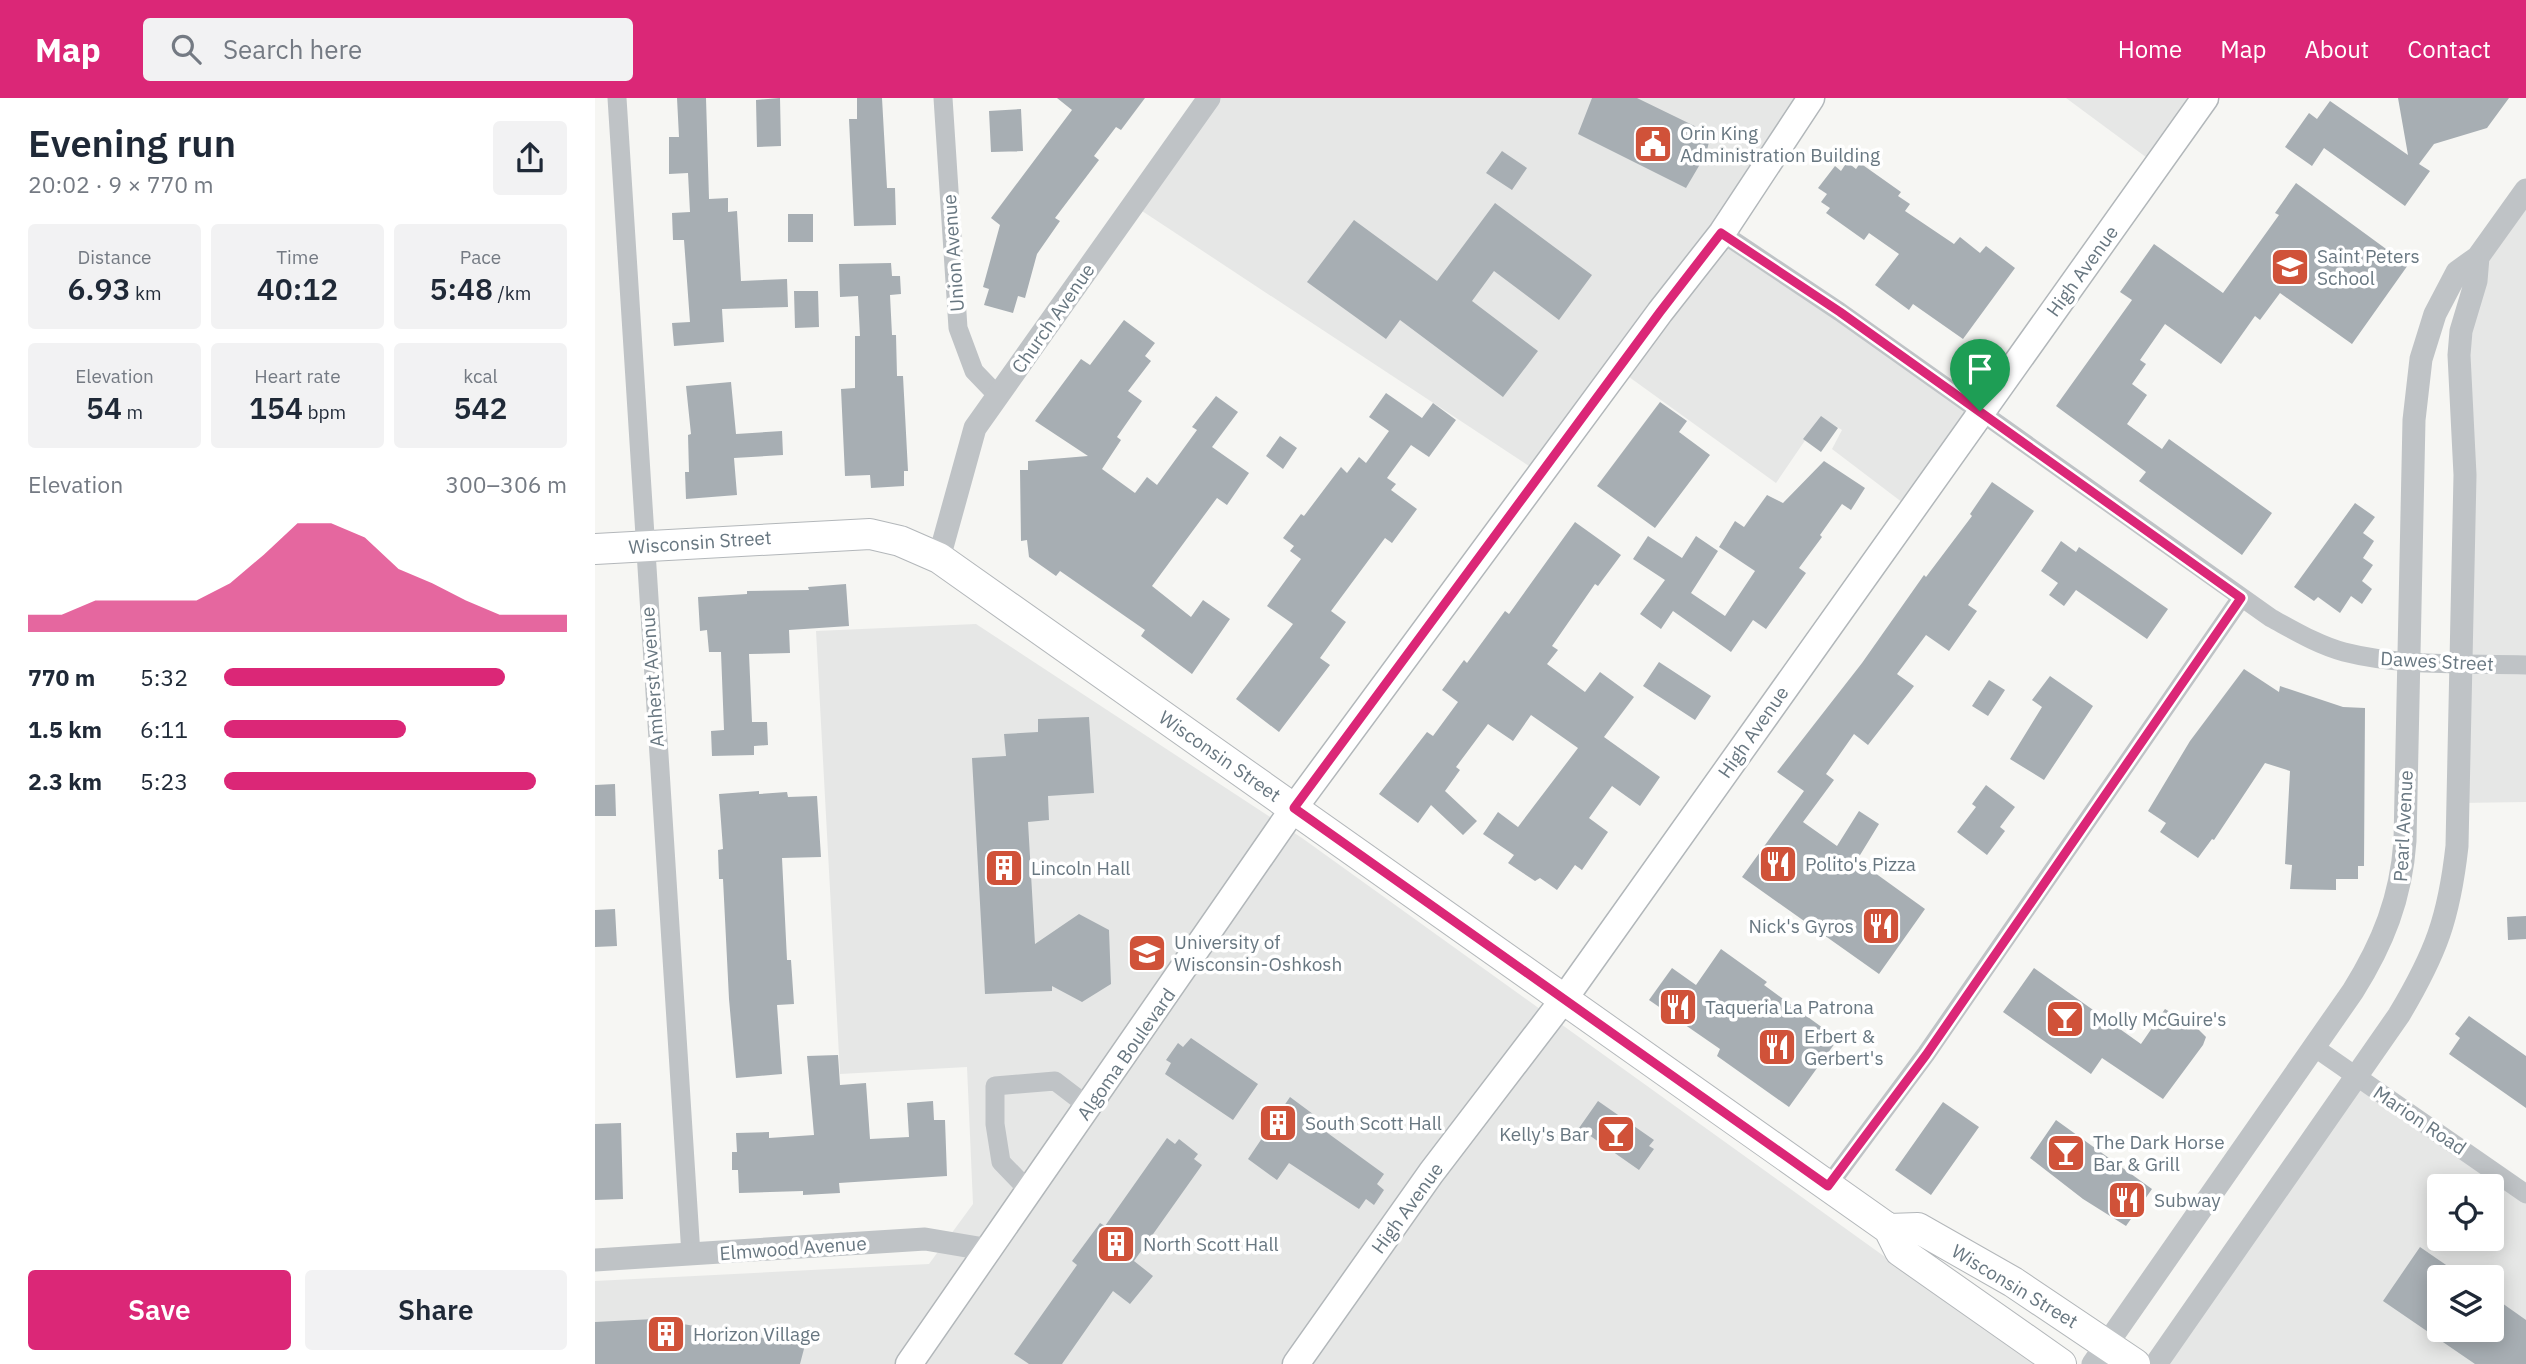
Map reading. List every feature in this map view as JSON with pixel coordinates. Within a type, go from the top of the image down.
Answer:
[{"type":"main road","name":"Algoma Boulevard","points":[[909,1364],[1090,1107],[1294,808],[1721,233],[1811,98]]},
{"type":"main road","name":"High Avenue","points":[[1296,1364],[1431,1173],[1564,999],[2205,98]]},
{"type":"main road","name":"Wisconsin Street","points":[[595,549],[870,534],[901,541],[939,558],[1889,1229],[1900,1251],[2061,1364]]},
{"type":"main road","name":"Wisconsin Street","points":[[1889,1229],[1919,1228],[2013,1282],[2100,1354],[2135,1364]]},
{"type":"street","name":"Amherst Avenue","points":[[617,98],[691,1255]]},
{"type":"street","name":"Union Avenue","points":[[943,98],[958,328],[974,371],[998,396]]},
{"type":"street","name":"Church Avenue","points":[[939,558],[968,443],[975,428],[1209,98]]},
{"type":"street","name":"Pearl Avenue","points":[[2100,1354],[2373,959],[2398,897],[2405,841],[2414,420],[2421,359],[2435,314],[2457,272],[2478,257],[2526,190]]},
{"type":"street","name":"Dawes Street","points":[[1721,233],[1980,411],[2241,598],[2318,643],[2343,652],[2409,662],[2526,665]]},
{"type":"street","name":"Pearl Avenue","points":[[2156,1364],[2422,977],[2441,936],[2451,897],[2457,846],[2465,475],[2459,355],[2463,321],[2476,281],[2478,257]]},
{"type":"street","points":[[1828,1186],[1926,1055],[2241,598]]},
{"type":"street","name":"Marion Road","points":[[2314,1047],[2526,1194]]},
{"type":"street","points":[[1030,1192],[1001,1162],[995,1124],[995,1086],[1055,1082],[1090,1107]]},
{"type":"street","name":"Elmwood Avenue","points":[[595,1260],[925,1240],[990,1250]]},
{"type":"shaded area","points":[[1209,98],[1809,98],[1722,233],[1980,411],[1911,509],[1832,449],[1842,430],[1821,417],[1776,483],[1618,369],[1541,474],[1133,205]]},
{"type":"shaded area","points":[[2066,98],[2205,98],[2158,166]]},
{"type":"shaded area","points":[[2526,190],[2526,802],[2459,803],[2459,387],[2476,281]]},
{"type":"shaded area","name":"University of Wisconsin-Oshkosh","points":[[976,624],[1302,838],[2034,1364],[595,1364],[595,1281],[929,1264],[973,1204],[967,1067],[840,1074],[816,631]]},
{"type":"shaded area","points":[[2355,1076],[2497,1174],[2427,1174],[2427,1251],[2504,1251],[2504,1179],[2526,1194],[2526,1364],[2156,1364]]},
{"type":"building","points":[[677,98],[706,98],[709,199],[728,198],[728,212],[737,211],[741,281],[787,279],[788,307],[722,309],[724,342],[674,346],[672,323],[690,322],[684,240],[673,240],[672,213],[690,212],[688,173],[669,174],[669,137],[679,137]]},
{"type":"building","points":[[780,98],[781,146],[757,147],[756,100]]},
{"type":"building","points":[[857,98],[882,98],[887,188],[895,188],[896,225],[854,226],[849,119],[857,119]]},
{"type":"building","points":[[1057,98],[1145,98],[1121,130],[1116,127],[1094,156],[1099,160],[1055,218],[1060,221],[1037,254],[1025,298],[1018,296],[1013,313],[984,305],[989,289],[983,287],[1000,225],[991,218],[1072,110]]},
{"type":"building","name":"Orin King Administration Building","points":[[1592,98],[1637,98],[1711,134],[1706,154],[1686,188],[1578,134]]},
{"type":"building","points":[[2398,98],[2509,98],[2487,128],[2434,144],[2419,164],[2430,171],[2405,206],[2324,148],[2312,166],[2285,147],[2309,113],[2317,119],[2330,101],[2408,155]]},
{"type":"building","points":[[1021,109],[1023,151],[991,152],[989,111]]},
{"type":"building","points":[[1502,151],[1527,168],[1512,190],[1486,173]]},
{"type":"building","points":[[1847,162],[1856,169],[1860,163],[1901,192],[1898,196],[1910,204],[1905,211],[1954,244],[1960,237],[1980,253],[1986,246],[2015,268],[1963,339],[1913,304],[1909,310],[1875,285],[1899,254],[1869,233],[1864,240],[1826,213],[1830,208],[1821,202],[1827,194],[1818,188],[1835,166],[1841,171]]},
{"type":"building","points":[[2296,183],[2408,265],[2352,344],[2280,293],[2260,320],[2255,316],[2221,364],[2165,324],[2140,360],[2146,364],[2132,384],[2147,395],[2127,424],[2162,449],[2169,439],[2272,513],[2242,555],[2139,481],[2146,472],[2056,406],[2132,300],[2120,292],[2154,244],[2223,293],[2279,215],[2275,213]]},
{"type":"building","points":[[1495,203],[1592,275],[1559,320],[1494,271],[1472,301],[1538,351],[1503,397],[1400,320],[1386,339],[1307,282],[1354,220],[1437,281]]},
{"type":"building","points":[[788,214],[813,214],[813,242],[788,242]]},
{"type":"building","points":[[891,263],[892,276],[900,276],[901,294],[890,295],[892,335],[896,335],[897,376],[903,376],[908,471],[904,471],[904,486],[871,488],[870,475],[845,476],[841,389],[855,388],[855,336],[860,336],[858,296],[840,297],[839,264]]},
{"type":"building","points":[[794,291],[818,291],[819,327],[795,328]]},
{"type":"building","points":[[1124,320],[1155,343],[1145,356],[1151,361],[1128,391],[1142,401],[1117,437],[1121,440],[1102,469],[1135,493],[1147,477],[1157,485],[1197,430],[1192,427],[1216,396],[1238,412],[1212,447],[1249,473],[1227,505],[1217,498],[1152,586],[1191,617],[1203,600],[1230,619],[1192,674],[1141,636],[1145,630],[1060,571],[1056,576],[1029,557],[1027,540],[1021,541],[1020,470],[1028,470],[1028,461],[1088,456],[1035,421],[1081,359],[1090,365]]},
{"type":"building","points":[[731,382],[736,434],[782,431],[783,455],[734,458],[737,495],[686,499],[685,472],[689,472],[688,435],[691,434],[686,386]]},
{"type":"building","points":[[1386,393],[1422,418],[1433,403],[1456,420],[1429,457],[1411,445],[1387,478],[1396,484],[1391,490],[1417,509],[1392,543],[1385,538],[1331,611],[1346,622],[1320,658],[1330,665],[1279,732],[1236,699],[1293,624],[1267,606],[1301,559],[1290,551],[1294,546],[1283,538],[1301,514],[1304,516],[1341,467],[1347,473],[1359,457],[1366,463],[1389,431],[1369,417]]},
{"type":"building","points":[[1660,402],[1687,421],[1679,432],[1710,455],[1655,528],[1597,486]]},
{"type":"building","points":[[1821,416],[1838,428],[1821,452],[1803,439]]},
{"type":"building","points":[[1280,436],[1297,448],[1283,469],[1266,456]]},
{"type":"building","points":[[1824,461],[1865,488],[1851,510],[1842,504],[1820,535],[1822,537],[1799,568],[1806,573],[1766,629],[1753,620],[1731,652],[1673,611],[1661,629],[1640,614],[1665,580],[1633,559],[1648,536],[1682,558],[1696,536],[1718,551],[1691,593],[1725,616],[1755,571],[1719,547],[1735,521],[1744,527],[1767,495],[1783,503]]},
{"type":"building","points":[[1992,482],[2034,511],[1968,605],[1977,611],[1949,651],[1926,635],[1897,674],[1914,686],[1868,745],[1854,734],[1826,774],[1834,780],[1803,822],[1837,846],[1859,811],[1879,824],[1857,860],[1925,909],[1879,974],[1742,877],[1804,791],[1777,772],[1862,663],[1924,575],[1926,577],[1972,516],[1970,514]]},
{"type":"building","points":[[2355,503],[2375,517],[2363,533],[2374,541],[2363,558],[2373,565],[2362,581],[2372,589],[2362,604],[2351,596],[2340,613],[2318,597],[2314,601],[2294,587]]},
{"type":"building","points":[[1575,522],[1621,555],[1598,586],[1595,584],[1552,646],[1558,650],[1547,664],[1585,692],[1600,672],[1634,697],[1604,737],[1660,777],[1640,806],[1612,786],[1589,818],[1608,832],[1582,870],[1575,865],[1557,890],[1540,878],[1535,881],[1508,863],[1514,855],[1483,834],[1498,812],[1518,827],[1578,748],[1531,715],[1513,741],[1488,724],[1456,767],[1460,770],[1445,791],[1477,821],[1463,835],[1431,805],[1418,823],[1379,794],[1427,732],[1433,736],[1458,702],[1442,690],[1464,660],[1467,663],[1505,611],[1509,614]]},
{"type":"building","points":[[2061,541],[2076,552],[2079,547],[2168,609],[2147,639],[2076,590],[2064,606],[2049,595],[2058,583],[2041,571]]},
{"type":"building","points":[[846,584],[849,626],[789,630],[790,653],[749,654],[752,722],[767,722],[768,745],[754,746],[754,755],[712,756],[711,731],[724,730],[721,652],[709,652],[707,630],[700,631],[698,597],[747,594],[747,591],[809,590],[808,587]]},
{"type":"building","points":[[1659,662],[1711,696],[1695,720],[1643,686]]},
{"type":"building","points":[[2244,669],[2279,692],[2280,686],[2343,707],[2365,708],[2364,866],[2358,866],[2358,879],[2336,879],[2336,890],[2290,889],[2292,865],[2285,864],[2290,771],[2265,763],[2214,840],[2212,839],[2198,858],[2160,832],[2166,823],[2148,811],[2190,741]]},
{"type":"building","points":[[2050,676],[2093,706],[2044,780],[2010,759],[2042,707],[2032,700]]},
{"type":"building","points":[[1989,680],[2005,690],[1988,716],[1972,706]]},
{"type":"building","name":"Lincoln Hall","points":[[1089,717],[1094,793],[1048,796],[1049,820],[1028,822],[1035,944],[1079,914],[1109,930],[1111,984],[1082,1002],[1052,986],[1052,991],[985,994],[972,758],[1006,756],[1004,734],[1038,732],[1038,719]]},
{"type":"building","points":[[615,784],[616,816],[595,816],[595,785]]},
{"type":"building","points":[[1986,785],[2015,807],[2000,827],[2005,831],[1987,855],[1957,832],[1976,807],[1972,804]]},
{"type":"building","points":[[759,791],[759,794],[787,792],[788,797],[817,796],[821,857],[782,858],[787,960],[791,960],[794,1004],[777,1005],[782,1074],[736,1078],[723,879],[719,879],[718,850],[723,849],[719,794]]},
{"type":"building","points":[[615,909],[617,946],[595,947],[595,910]]},
{"type":"building","points":[[2526,916],[2526,939],[2508,940],[2507,917]]},
{"type":"building","points":[[1721,949],[1767,982],[1764,985],[1838,1039],[1789,1107],[1717,1056],[1720,1049],[1649,1000],[1672,968],[1696,985]]},
{"type":"building","points":[[2034,968],[2141,1044],[2165,1009],[2198,1029],[2206,1037],[2203,1045],[2163,1099],[2102,1058],[2091,1074],[2003,1012]]},
{"type":"building","points":[[2469,1016],[2526,1056],[2526,1108],[2449,1054],[2460,1038],[2455,1034]]},
{"type":"building","points":[[1191,1038],[1258,1084],[1233,1120],[1165,1074],[1171,1063],[1166,1060],[1178,1043],[1183,1047]]},
{"type":"building","points":[[838,1055],[840,1085],[866,1083],[870,1139],[909,1137],[907,1103],[933,1101],[934,1120],[945,1120],[947,1176],[839,1183],[840,1193],[739,1193],[738,1170],[732,1170],[732,1152],[737,1152],[736,1133],[769,1132],[769,1138],[814,1135],[807,1056]]},
{"type":"building","points":[[1290,1097],[1321,1120],[1318,1126],[1384,1174],[1377,1184],[1384,1190],[1374,1205],[1366,1199],[1359,1209],[1289,1163],[1277,1180],[1248,1159]]},
{"type":"building","name":"Kelly's Bar","points":[[1598,1101],[1654,1140],[1649,1146],[1654,1149],[1639,1170],[1579,1128]]},
{"type":"building","points":[[1943,1102],[1979,1127],[1931,1195],[1895,1170]]},
{"type":"building","points":[[2056,1120],[2152,1189],[2126,1226],[2083,1199],[2030,1158]]},
{"type":"building","points":[[621,1123],[623,1199],[595,1200],[595,1124]]},
{"type":"building","name":"North Scott Hall","points":[[1167,1138],[1175,1144],[1179,1139],[1198,1154],[1194,1159],[1202,1165],[1134,1261],[1153,1276],[1130,1304],[1113,1291],[1062,1364],[1029,1364],[1014,1354],[1077,1265],[1072,1261],[1100,1223],[1105,1226]]},
{"type":"building","points":[[2420,1247],[2446,1265],[2427,1265],[2427,1331],[2383,1301]]},
{"type":"building","points":[[2504,1304],[2526,1320],[2526,1364],[2475,1364],[2443,1342],[2504,1342]]},
{"type":"building","name":"Horizon Village","points":[[654,1319],[805,1345],[800,1364],[595,1364],[595,1322]]},
{"type":"place","name":"Orin King Administration Building","points":[[1653,144]]},
{"type":"place","name":"Saint Peters School","points":[[2290,267]]},
{"type":"place","name":"Polito's Pizza","points":[[1778,864]]},
{"type":"place","name":"Lincoln Hall","points":[[1004,868]]},
{"type":"place","name":"Nick's Gyros","points":[[1881,926]]},
{"type":"place","name":"University of Wisconsin-Oshkosh","points":[[1147,953]]},
{"type":"place","name":"Taqueria La Patrona","points":[[1678,1007]]},
{"type":"place","name":"Molly McGuire's","points":[[2065,1019]]},
{"type":"place","name":"Erbert & Gerbert's","points":[[1777,1047]]},
{"type":"place","name":"South Scott Hall","points":[[1278,1123]]},
{"type":"place","name":"Kelly's Bar","points":[[1616,1134]]},
{"type":"place","name":"The Dark Horse Bar & Grill","points":[[2066,1153]]},
{"type":"place","name":"Subway","points":[[2127,1200]]},
{"type":"place","name":"North Scott Hall","points":[[1116,1244]]},
{"type":"place","name":"Horizon Village","points":[[666,1334]]},
{"type":"route","points":[[1721,233],[1840,312],[1980,411],[2241,598],[1926,1055],[1828,1186],[1294,808],[1721,233]]}]
